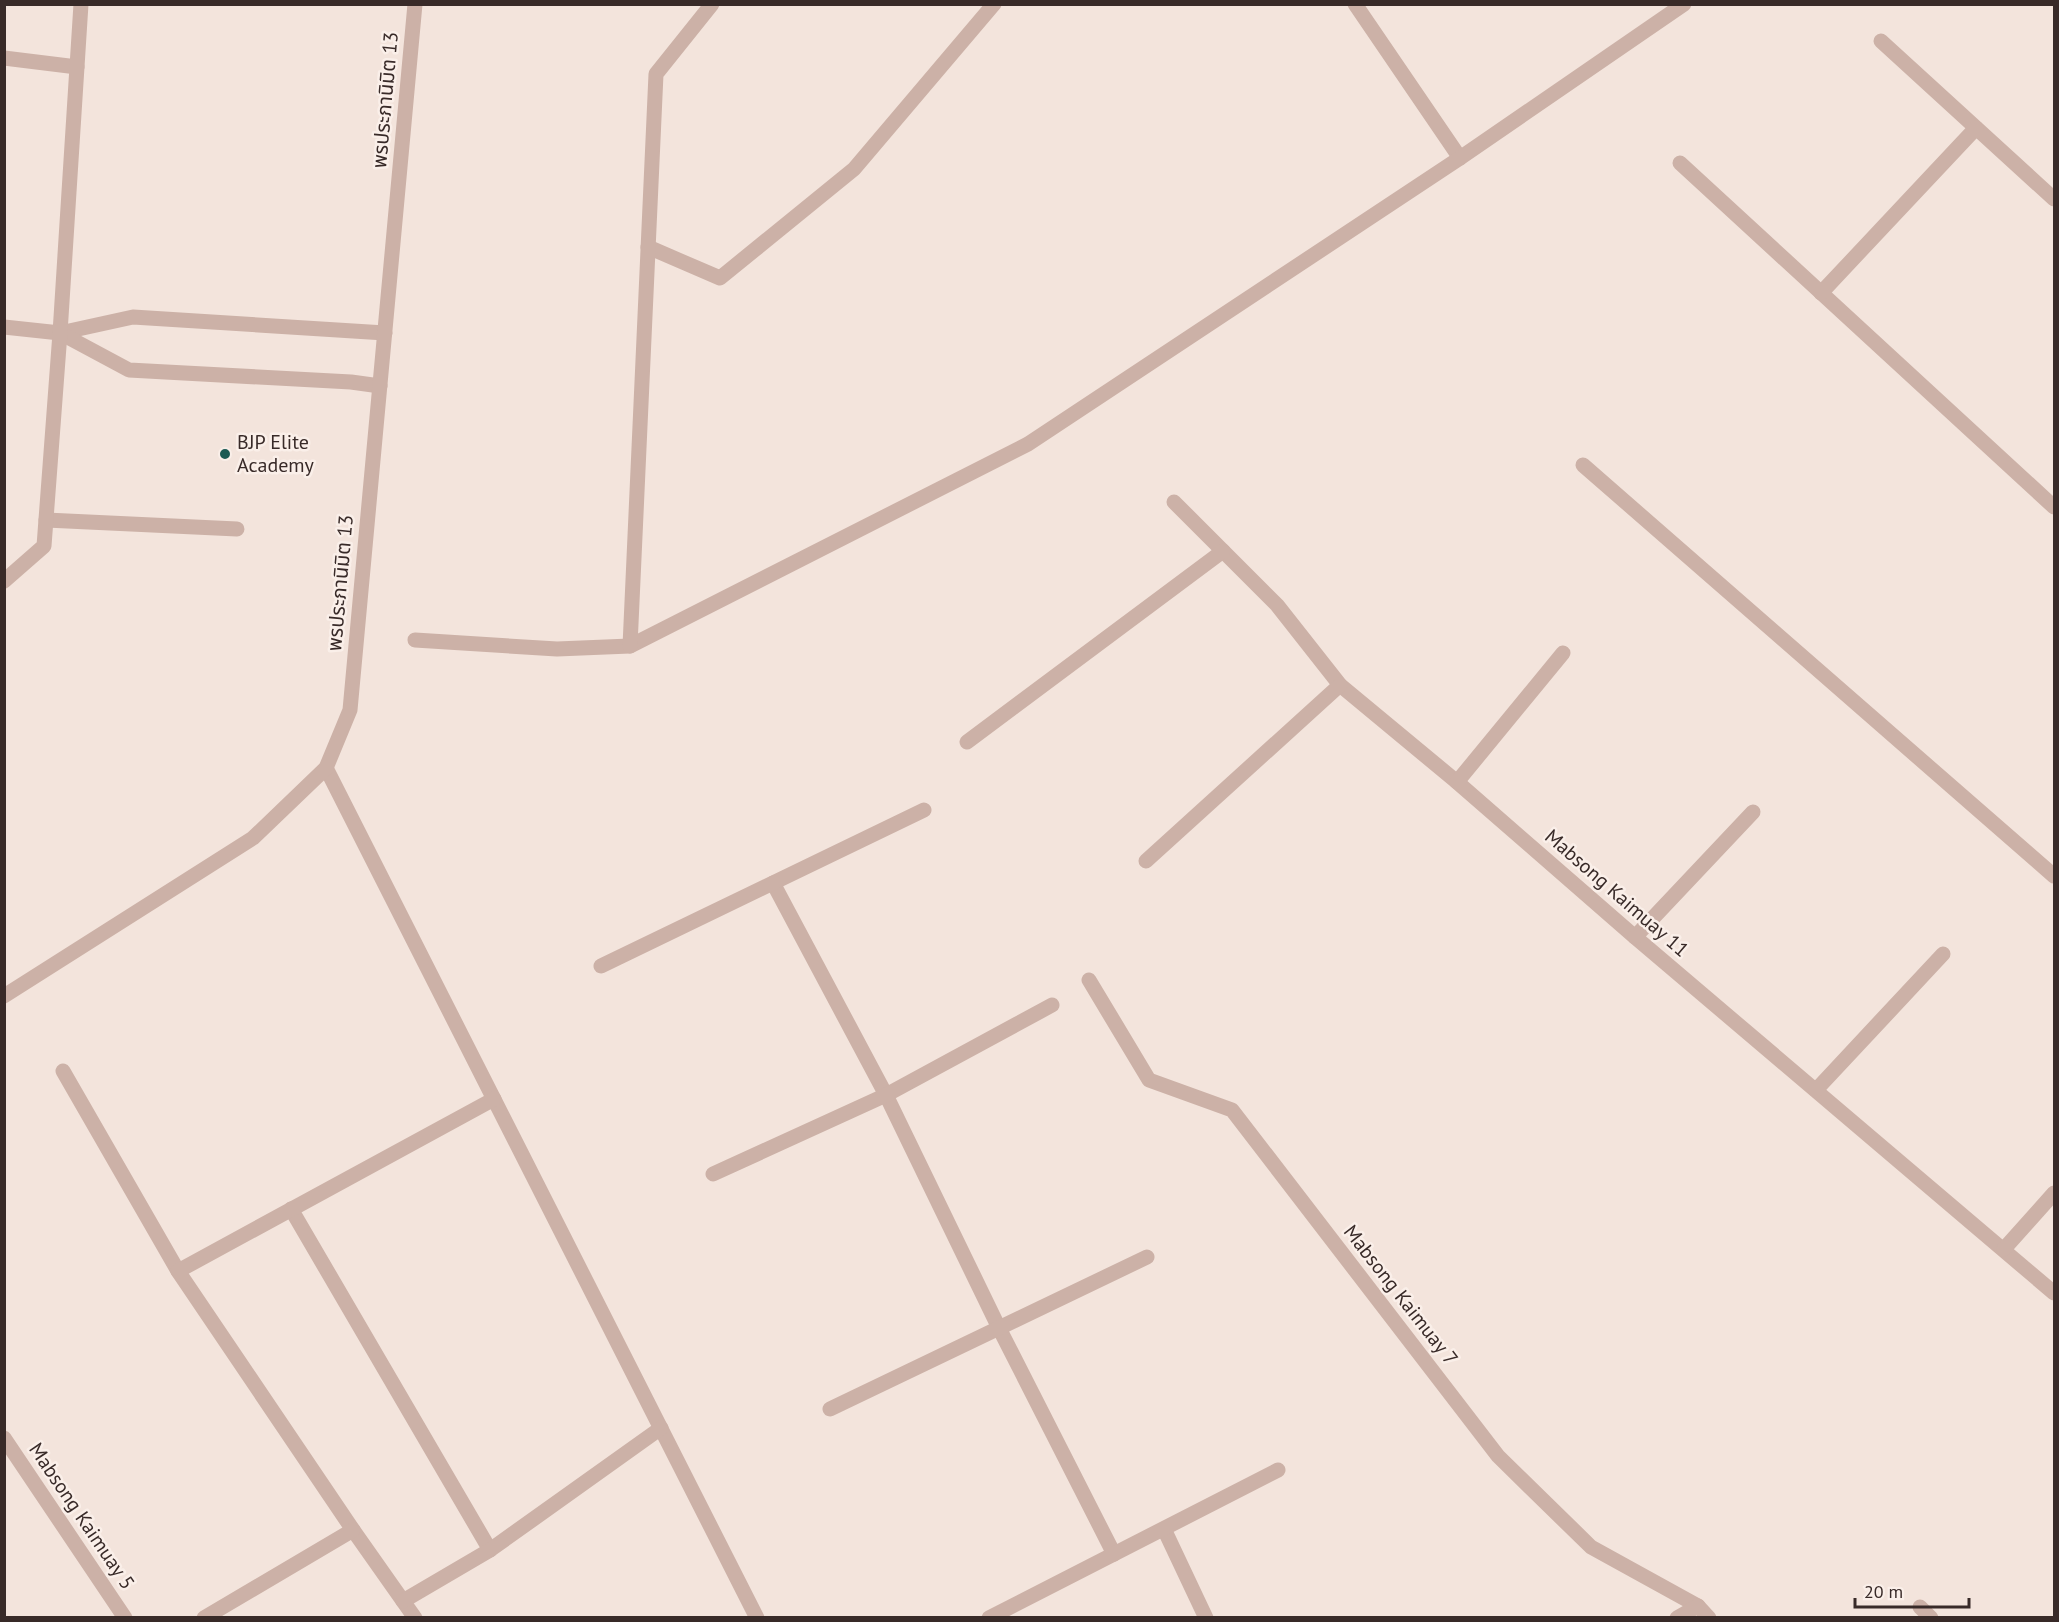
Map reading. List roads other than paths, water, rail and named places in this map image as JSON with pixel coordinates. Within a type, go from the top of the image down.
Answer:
[{"type":"street","points":[[4,581],[44,546],[81,4]]},
{"type":"street","name":"พรประภานิมิต 13","points":[[4,996],[253,838],[326,768],[350,710],[415,4]]},
{"type":"street","points":[[630,646],[656,74],[712,4]]},
{"type":"street","points":[[648,247],[720,278],[854,169],[994,4]]},
{"type":"street","points":[[1355,4],[1460,158]]},
{"type":"street","points":[[415,640],[557,648],[630,646],[1028,444],[1460,158],[1684,4]]},
{"type":"street","points":[[1881,41],[2055,199]]},
{"type":"street","points":[[4,58],[76,67]]},
{"type":"street","points":[[1821,293],[1976,128]]},
{"type":"street","points":[[1680,163],[2055,507]]},
{"type":"street","points":[[4,327],[60,333],[133,317],[385,333]]},
{"type":"street","points":[[60,333],[129,370],[351,382],[380,386]]},
{"type":"street","points":[[1583,465],[2055,876]]},
{"type":"street","name":"Mabsong Kaimuay 11","points":[[1174,502],[1277,605],[1340,685],[1457,782],[1635,937],[2055,1293]]},
{"type":"street","points":[[46,520],[237,529]]},
{"type":"street","points":[[967,742],[1223,551]]},
{"type":"street","points":[[1457,782],[1563,653]]},
{"type":"street","points":[[1146,861],[1340,685]]},
{"type":"street","points":[[326,768],[757,1617]]},
{"type":"street","points":[[601,966],[924,810]]},
{"type":"street","points":[[1635,937],[1753,812]]},
{"type":"street","points":[[773,883],[886,1095],[999,1328],[1114,1554]]},
{"type":"street","points":[[1816,1090],[1943,954]]},
{"type":"street","name":"Mabsong Kaimuay 7","points":[[1089,980],[1149,1080],[1232,1110],[1498,1456],[1591,1547],[1703,1612]]},
{"type":"street","points":[[713,1174],[886,1095],[1052,1005]]},
{"type":"street","points":[[63,1071],[178,1270],[353,1530],[415,1617]]},
{"type":"street","points":[[178,1270],[494,1099]]},
{"type":"street","points":[[2004,1249],[2055,1193]]},
{"type":"street","points":[[291,1209],[490,1550]]},
{"type":"street","points":[[830,1409],[1147,1257]]},
{"type":"street","points":[[403,1601],[490,1550],[661,1428]]},
{"type":"street","name":"Mabsong Kaimuay 5","points":[[4,1438],[125,1617]]},
{"type":"street","points":[[989,1617],[1278,1470]]},
{"type":"street","points":[[1164,1528],[1206,1617]]},
{"type":"street","points":[[204,1617],[353,1530]]},
{"type":"street","points":[[1677,1617],[1703,1612]]},
{"type":"place","name":"BJP Elite Academy","points":[[225,454]]}]
